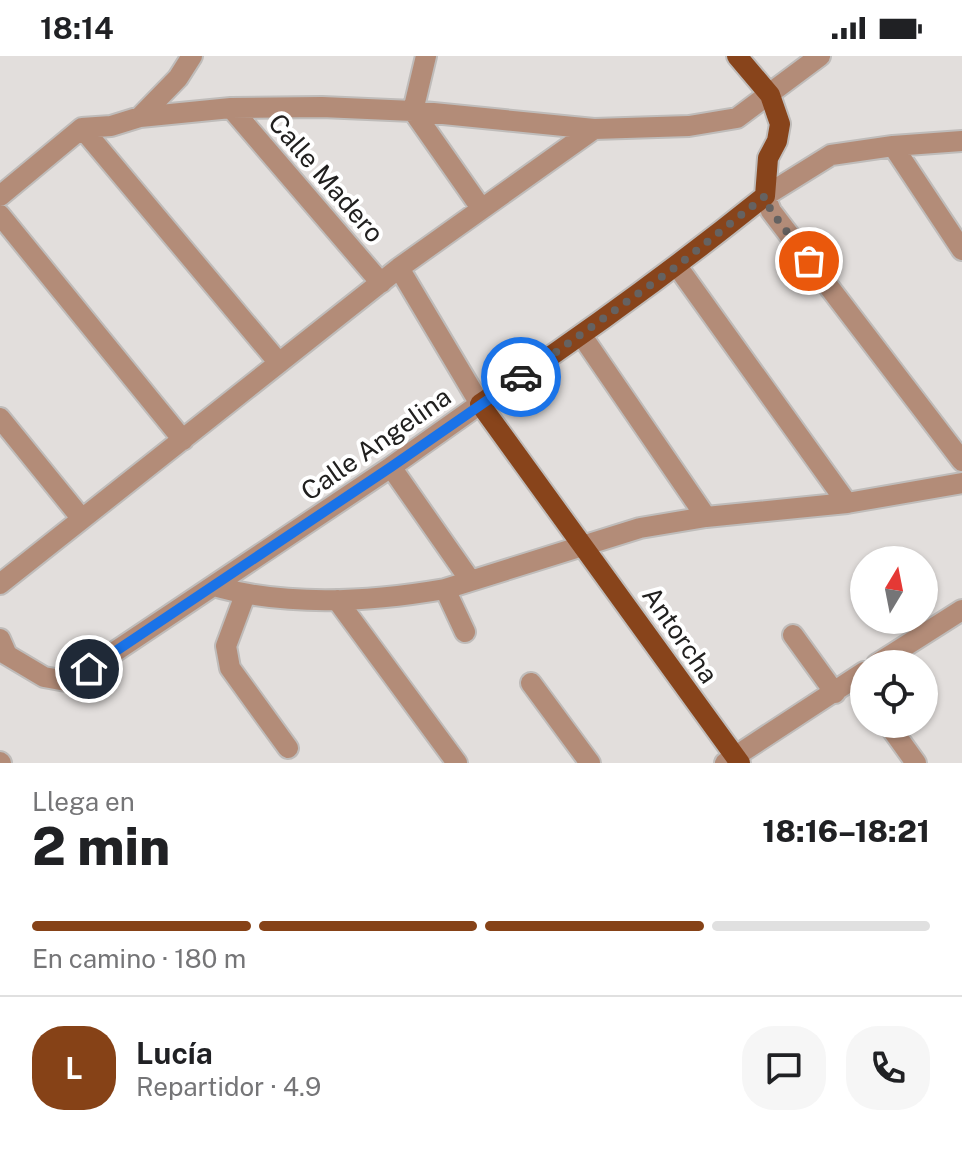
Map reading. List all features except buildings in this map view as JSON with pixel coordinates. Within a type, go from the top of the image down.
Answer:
[{"type":"main road","points":[[737,56],[770,95],[780,124],[777,141],[768,158],[765,196]]},
{"type":"main road","name":"Calle Angelina","points":[[480,404],[582,336],[765,196]]},
{"type":"main road","name":"Calle Madero","points":[[480,404],[583,544]]},
{"type":"main road","name":"Antorcha","points":[[583,544],[733,761]]},
{"type":"street","points":[[140,117],[178,78],[192,56]]},
{"type":"street","points":[[426,56],[413,111],[481,208]]},
{"type":"street","points":[[0,196],[82,128],[111,126],[140,117],[231,108],[322,107],[413,111],[594,129],[689,126],[737,118],[820,56]]},
{"type":"street","name":"Calle Madero","points":[[231,108],[381,283]]},
{"type":"street","points":[[82,128],[279,363]]},
{"type":"street","points":[[0,584],[399,268],[594,129]]},
{"type":"street","points":[[962,141],[831,155],[765,196],[771,211],[962,461]]},
{"type":"street","points":[[893,146],[962,250]]},
{"type":"street","points":[[0,215],[183,440]]},
{"type":"street","points":[[677,266],[847,503]]},
{"type":"street","name":"Calle Madero","points":[[399,268],[480,404]]},
{"type":"street","points":[[582,336],[706,517]]},
{"type":"street","name":"Calle Angelina","points":[[2,653],[44,677],[66,681],[89,669],[391,467],[480,404]]},
{"type":"street","points":[[0,418],[82,519]]},
{"type":"street","points":[[391,467],[470,580]]},
{"type":"street","points":[[213,586],[245,595],[337,600],[445,589],[640,528],[706,517],[847,503],[962,483]]},
{"type":"street","points":[[445,589],[465,632]]},
{"type":"street","points":[[245,595],[226,646],[230,668],[288,748]]},
{"type":"street","points":[[337,600],[457,763]]},
{"type":"street","points":[[899,650],[962,610]]},
{"type":"street","points":[[793,635],[835,693]]},
{"type":"street","points":[[531,683],[590,763]]},
{"type":"street","points":[[733,761],[850,686]]},
{"type":"street","points":[[898,738],[916,763]]},
{"type":"way so far","points":[[521,377],[677,266],[765,196],[771,211],[809,261]]},
{"type":"route","points":[[89,669],[521,377]]}]
